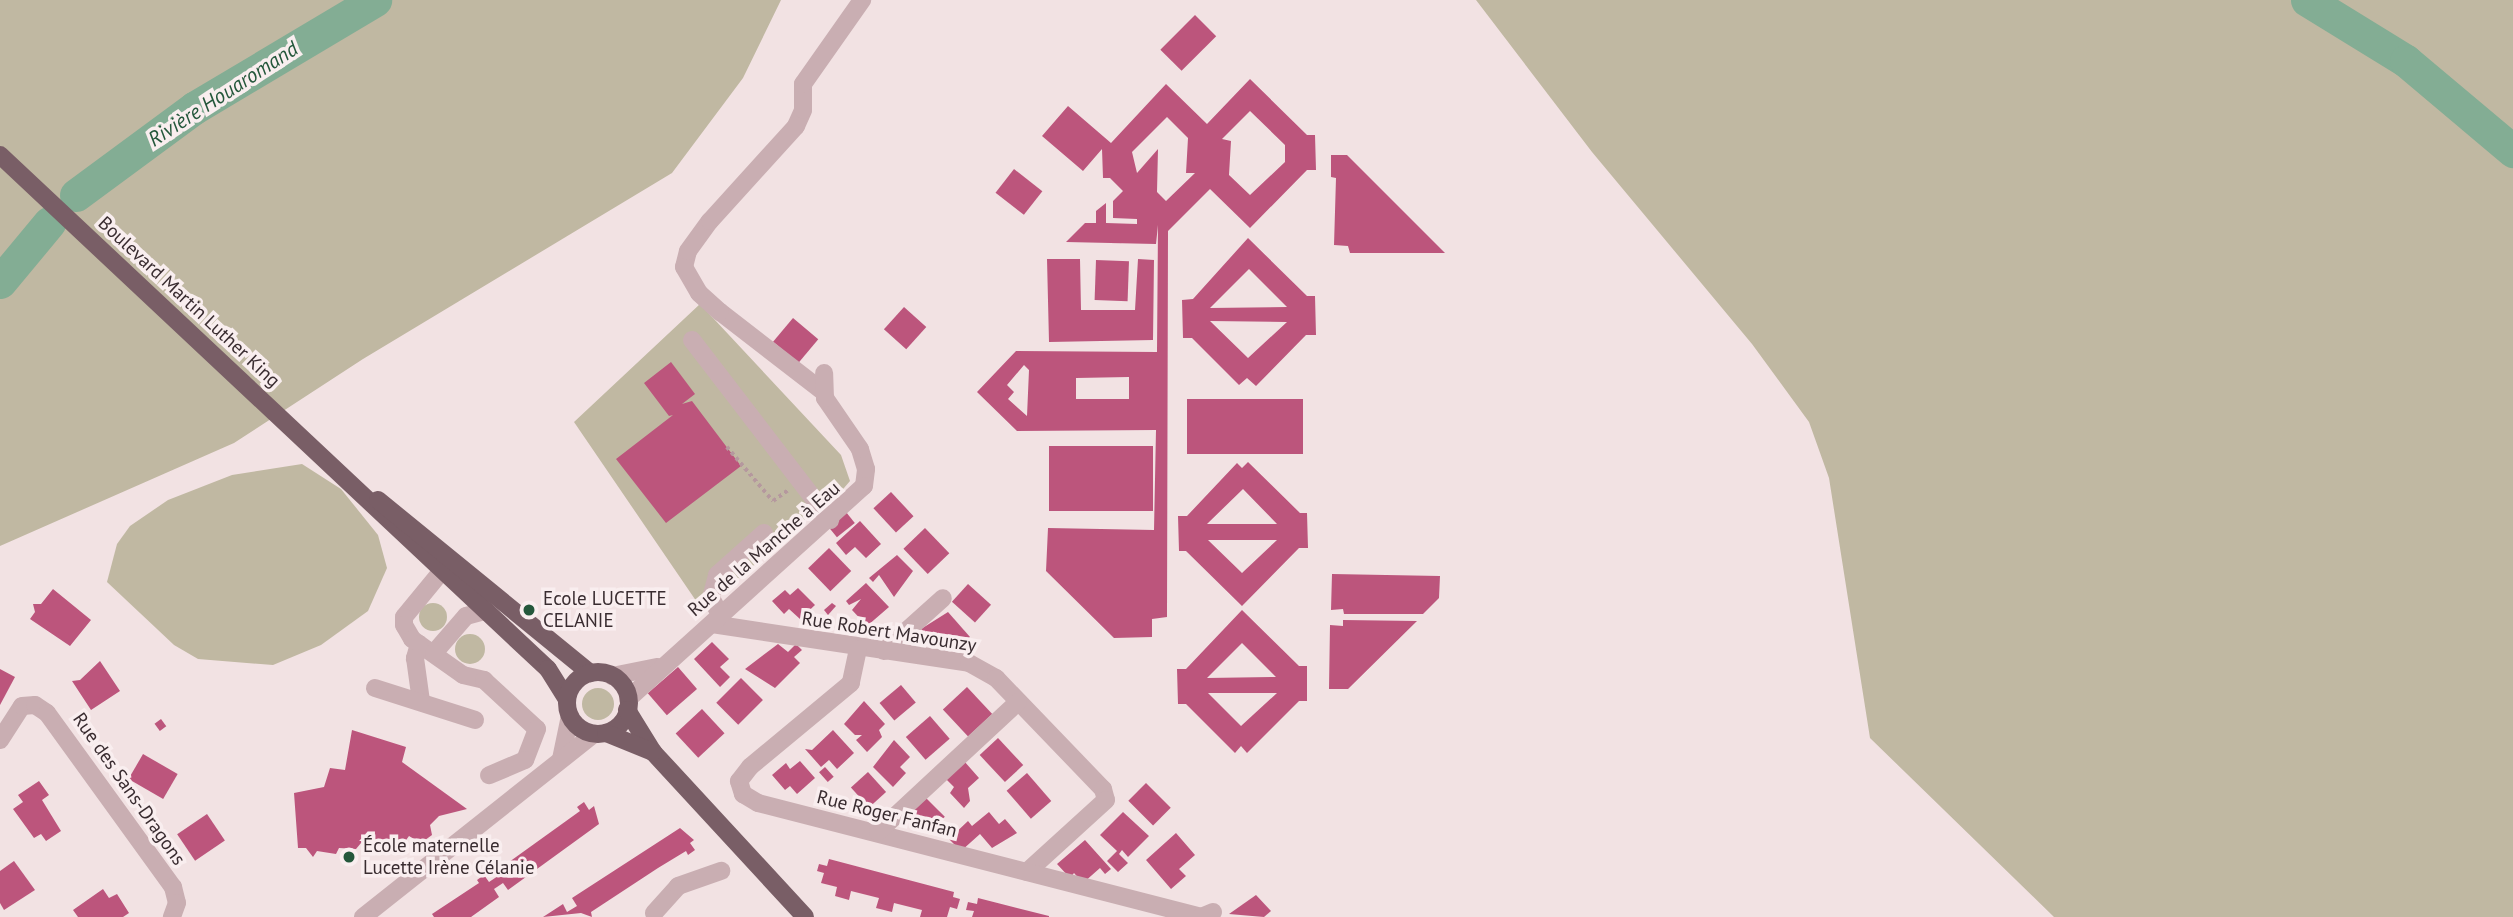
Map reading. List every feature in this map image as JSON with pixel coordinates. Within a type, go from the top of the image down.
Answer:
[{"type":"main road","name":"Boulevard Martin Luther King","points":[[0,155],[350,480],[441,572],[548,669],[568,708]]},
{"type":"main road","name":"Boulevard Martin Luther King","points":[[350,480],[397,513],[590,673]]},
{"type":"main road","points":[[653,752],[575,725],[568,708],[571,686],[590,673],[612,676],[623,686],[628,705],[653,752],[806,917]]},
{"type":"main road","points":[[600,733],[621,723],[628,705]]},
{"type":"street","name":"Rue de la Manche à Eau","points":[[628,705],[658,667],[830,520],[864,486],[866,470],[860,449],[822,382],[720,312],[699,293],[684,267],[688,251],[710,221],[796,127],[803,110],[803,84],[862,0]]},
{"type":"street","points":[[692,340],[830,520]]},
{"type":"street","points":[[716,620],[711,598],[717,575],[764,533]]},
{"type":"street","points":[[466,572],[441,572],[404,617],[412,639],[463,675],[484,680],[530,719],[537,729],[525,760],[489,775]]},
{"type":"street","points":[[884,651],[943,597]]},
{"type":"street","points":[[421,701],[415,658],[467,616],[485,611]]},
{"type":"street","name":"Rue Robert Mavounzy","points":[[716,620],[858,649],[982,667],[1103,789],[1105,800],[1027,872]]},
{"type":"street","name":"Rue Roger Fanfan","points":[[858,649],[851,683],[750,767],[739,781],[743,794],[758,803],[1201,917],[1213,912]]},
{"type":"street","points":[[612,676],[658,667]]},
{"type":"street","points":[[375,688],[475,720]]},
{"type":"street","points":[[877,832],[1018,702]]},
{"type":"street","name":"Rue des Sans-Dragons","points":[[0,740],[22,706],[35,705],[47,713],[173,887],[177,903],[172,917]]},
{"type":"street","points":[[561,759],[568,708]]},
{"type":"street","points":[[363,917],[540,775],[600,733]]},
{"type":"street","points":[[525,760],[540,775]]},
{"type":"street","points":[[651,916],[678,886],[721,871]]},
{"type":"path","points":[[727,447],[773,501],[799,480]]},
{"type":"shaded area","points":[[0,0],[781,0],[743,78],[672,173],[363,359],[234,443],[0,546]]},
{"type":"shaded area","points":[[1476,0],[2513,0],[2513,917],[2054,917],[1870,738],[1829,478],[1809,422],[1752,344],[1592,152]]},
{"type":"shaded area","points":[[700,304],[841,455],[850,481],[838,495],[835,492],[826,498],[821,491],[808,501],[813,513],[723,593],[726,579],[710,573],[703,611],[574,422]]},
{"type":"shaded area","points":[[302,464],[341,489],[378,535],[387,568],[368,611],[321,645],[273,665],[198,659],[174,645],[107,582],[117,544],[130,526],[168,500],[232,475]]},
{"type":"shaded area","points":[[433,603],[443,607],[447,617],[443,627],[433,631],[423,627],[419,617],[423,607]]},
{"type":"shaded area","points":[[470,634],[481,638],[485,649],[481,660],[470,664],[459,660],[455,649],[459,638]]},
{"type":"shaded area","points":[[598,688],[610,692],[614,704],[610,716],[598,720],[586,716],[582,704],[586,692]]},
{"type":"building","points":[[1195,15],[1216,36],[1182,71],[1160,50]]},
{"type":"building","points":[[1250,79],[1307,135],[1315,135],[1316,170],[1307,170],[1250,228],[1210,189],[1168,231],[1167,617],[1152,619],[1152,637],[1114,638],[1046,571],[1048,528],[1154,530],[1156,430],[1017,431],[977,392],[1016,351],[1157,352],[1158,225],[1156,244],[1066,242],[1085,223],[1096,223],[1096,211],[1106,203],[1106,223],[1137,224],[1137,219],[1113,218],[1113,201],[1123,191],[1110,178],[1103,178],[1102,149],[1083,171],[1042,136],[1068,106],[1111,143],[1166,84],[1207,124]],"holes":[[[1250,111],[1285,145],[1285,162],[1250,195],[1229,175],[1231,141],[1222,139]],[[1167,117],[1188,138],[1186,173],[1195,173],[1166,201],[1157,192],[1158,149],[1137,173],[1132,152]],[[1024,365],[1029,370],[1027,416],[1008,399],[1014,392],[1007,385]],[[1129,377],[1129,399],[1076,399],[1076,378]]]},
{"type":"building","points":[[1331,155],[1347,155],[1445,253],[1350,253],[1348,246],[1334,245],[1336,178],[1331,177]]},
{"type":"building","points":[[1014,169],[1042,191],[1024,215],[996,193]]},
{"type":"building","points":[[1248,238],[1307,296],[1315,296],[1316,335],[1306,335],[1256,386],[1247,378],[1239,385],[1192,338],[1183,338],[1182,300],[1193,299]],"holes":[[[1249,269],[1287,307],[1210,308]],[[1210,321],[1287,322],[1248,358]]]},
{"type":"building","points":[[1047,259],[1080,259],[1081,310],[1135,310],[1138,259],[1154,260],[1153,340],[1049,342]]},
{"type":"building","points":[[1096,260],[1129,261],[1128,301],[1095,300]]},
{"type":"building","points":[[904,307],[926,327],[906,349],[884,329]]},
{"type":"building","points":[[793,318],[818,339],[798,363],[773,342]]},
{"type":"building","points":[[671,362],[695,394],[682,404],[692,401],[741,466],[666,523],[616,459],[673,415],[669,416],[644,383]]},
{"type":"building","points":[[1187,399],[1303,399],[1303,454],[1187,454]]},
{"type":"building","points":[[1049,446],[1153,446],[1153,511],[1049,511]]},
{"type":"building","points":[[1248,462],[1300,513],[1307,513],[1308,548],[1299,548],[1242,606],[1186,551],[1179,551],[1178,516],[1187,516],[1237,463],[1242,468]],"holes":[[[1243,489],[1277,524],[1207,524]],[[1208,540],[1277,540],[1242,573]]]},
{"type":"building","points":[[891,492],[914,516],[896,533],[873,508]]},
{"type":"building","points":[[846,512],[855,523],[837,537],[828,526]]},
{"type":"building","points":[[860,521],[881,544],[866,558],[855,547],[846,555],[836,543]]},
{"type":"building","points":[[925,528],[949,553],[928,574],[903,549]]},
{"type":"building","points":[[829,548],[851,571],[830,591],[808,568]]},
{"type":"building","points":[[897,555],[913,571],[894,597],[879,575],[873,582],[869,578]]},
{"type":"building","points":[[1332,574],[1440,576],[1439,598],[1423,614],[1344,614],[1343,609],[1331,610]]},
{"type":"building","points":[[866,583],[889,607],[867,626],[852,610],[861,599],[849,605],[846,601]]},
{"type":"building","points":[[968,584],[991,605],[975,623],[952,602]]},
{"type":"building","points":[[798,588],[815,605],[800,619],[789,609],[784,614],[772,601],[785,590],[790,595]]},
{"type":"building","points":[[53,589],[91,620],[70,646],[30,619],[35,612],[33,604],[41,604]]},
{"type":"building","points":[[832,603],[836,606],[828,615],[824,610]]},
{"type":"building","points":[[1242,610],[1299,666],[1307,666],[1307,701],[1299,701],[1247,753],[1241,746],[1235,753],[1186,704],[1178,704],[1177,669],[1186,669]],"holes":[[[1242,643],[1276,677],[1207,678]],[[1208,693],[1277,693],[1241,726]]]},
{"type":"building","points":[[948,612],[970,637],[953,652],[943,651],[921,629]]},
{"type":"building","points":[[1343,620],[1417,621],[1348,689],[1329,689],[1330,625],[1343,626]]},
{"type":"building","points":[[712,642],[729,659],[720,667],[730,677],[720,687],[694,659]]},
{"type":"building","points":[[778,644],[788,652],[796,644],[802,650],[794,657],[800,663],[775,688],[745,669]]},
{"type":"building","points":[[100,661],[120,691],[91,710],[72,681],[80,680]]},
{"type":"building","points":[[678,667],[697,689],[667,715],[648,693]]},
{"type":"building","points":[[0,669],[15,677],[0,705]]},
{"type":"building","points":[[741,678],[763,700],[738,725],[716,703]]},
{"type":"building","points":[[901,685],[916,703],[894,721],[880,703]]},
{"type":"building","points":[[967,687],[992,714],[968,737],[943,710]]},
{"type":"building","points":[[864,701],[885,724],[879,730],[882,737],[867,752],[856,740],[862,735],[855,735],[844,724]]},
{"type":"building","points":[[702,709],[725,733],[698,758],[676,734]]},
{"type":"building","points":[[930,716],[950,739],[926,760],[906,737]]},
{"type":"building","points":[[161,719],[166,726],[160,731],[155,724]]},
{"type":"building","points":[[352,730],[406,747],[402,762],[467,809],[439,816],[430,825],[432,835],[421,843],[409,836],[401,847],[389,839],[375,848],[361,843],[356,849],[339,848],[336,854],[317,851],[313,857],[306,848],[298,848],[294,793],[324,787],[330,768],[345,770]]},
{"type":"building","points":[[833,730],[854,753],[837,769],[829,760],[821,767],[805,749],[812,750]]},
{"type":"building","points":[[998,738],[1023,765],[1005,782],[980,755]]},
{"type":"building","points":[[894,740],[910,757],[900,767],[906,773],[893,787],[873,767]]},
{"type":"building","points":[[143,754],[178,774],[163,799],[128,779]]},
{"type":"building","points":[[800,761],[815,778],[797,794],[790,786],[785,790],[772,775],[786,763],[790,769]]},
{"type":"building","points":[[964,761],[979,778],[968,788],[970,801],[964,808],[950,793],[954,787],[945,778]]},
{"type":"building","points":[[825,767],[834,777],[828,782],[819,772]]},
{"type":"building","points":[[868,772],[886,792],[869,807],[851,787]]},
{"type":"building","points":[[1027,773],[1051,801],[1031,819],[1007,791]]},
{"type":"building","points":[[39,781],[49,795],[42,800],[61,831],[46,841],[41,834],[34,838],[13,809],[23,802],[18,795]]},
{"type":"building","points":[[1146,783],[1171,808],[1153,825],[1128,801]]},
{"type":"building","points":[[925,797],[945,817],[930,832],[910,812]]},
{"type":"building","points":[[584,802],[589,810],[594,806],[599,824],[508,890],[503,883],[494,889],[499,897],[471,917],[434,917],[432,914],[479,883],[477,880],[484,875],[489,882],[498,876],[493,869],[499,864],[502,867],[580,811],[577,807]]},
{"type":"building","points":[[989,812],[999,824],[1005,819],[1017,833],[992,848],[980,834],[961,851],[949,839],[968,821],[972,826]]},
{"type":"building","points":[[1123,812],[1149,836],[1128,857],[1122,850],[1119,854],[1128,863],[1118,872],[1107,861],[1117,851],[1100,835]]},
{"type":"building","points":[[207,814],[225,841],[195,861],[177,834]]},
{"type":"building","points":[[680,828],[694,840],[690,843],[695,850],[688,855],[686,851],[658,868],[591,912],[592,917],[581,913],[543,917],[563,904],[567,912],[577,906],[572,898]]},
{"type":"building","points":[[1176,833],[1195,855],[1179,869],[1186,876],[1171,889],[1146,860]]},
{"type":"building","points":[[1085,840],[1111,869],[1105,874],[1100,868],[1083,883],[1074,873],[1070,878],[1057,864]]},
{"type":"building","points":[[829,859],[954,892],[953,897],[960,899],[957,909],[950,907],[947,917],[920,917],[922,910],[894,903],[892,912],[876,908],[879,898],[851,891],[849,900],[835,896],[837,887],[821,883],[824,873],[817,871],[819,864],[827,866]]},
{"type":"building","points":[[14,861],[35,890],[4,910],[0,903],[0,871]]},
{"type":"building","points":[[103,889],[109,898],[117,894],[129,913],[123,917],[78,917],[73,910]]},
{"type":"building","points":[[1256,895],[1271,911],[1264,917],[1229,914]]},
{"type":"building","points":[[978,898],[1049,917],[972,917],[974,911],[966,910],[968,902],[977,904]]},
{"type":"waterway","name":"Rivière Houaromand","points":[[76,195],[194,108],[375,0]]},
{"type":"waterway","points":[[2307,0],[2406,61],[2513,151]]},
{"type":"waterway","name":"Rivière Houaromand","points":[[0,282],[49,223]]},
{"type":"place","name":"Ecole LUCETTE CELANIE","points":[[529,610]]},
{"type":"place","name":"École maternelle Lucette Irène Célanie","points":[[349,857]]}]
